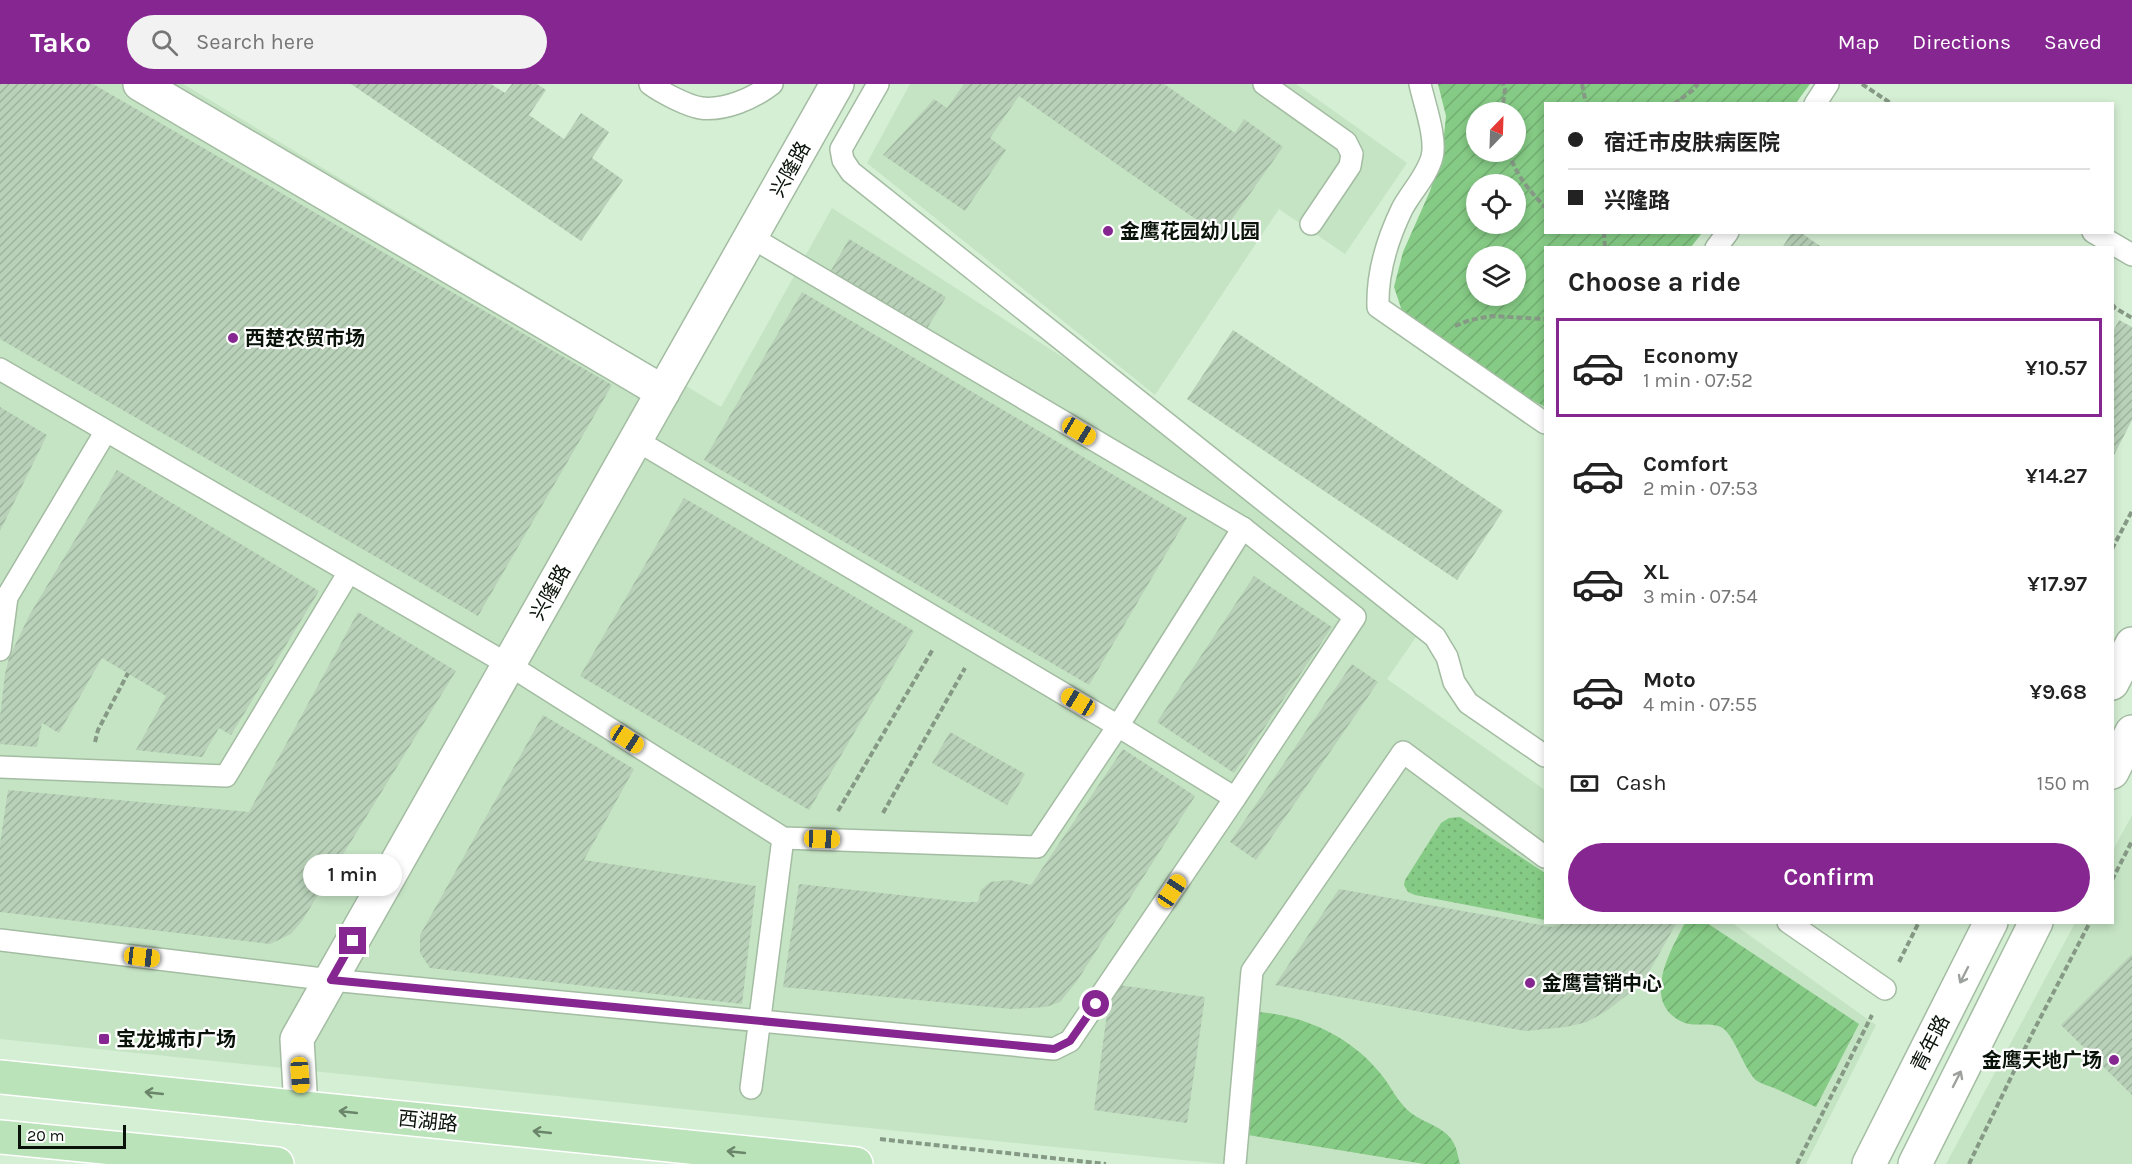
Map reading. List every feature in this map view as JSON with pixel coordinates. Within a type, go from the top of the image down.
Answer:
[{"type":"main road","name":"西湖路","points":[[0,1077],[856,1164]]},
{"type":"main road","points":[[0,1137],[73,1154],[277,1164]]},
{"type":"street","points":[[140,84],[663,392]]},
{"type":"street","name":"兴隆路","points":[[302,1108],[297,1039],[837,84]]},
{"type":"street","points":[[2114,679],[2132,644]]},
{"type":"street","points":[[2114,768],[2132,732]]},
{"type":"street","name":"青年路","points":[[1869,1164],[1990,924]]},
{"type":"street","name":"青年路","points":[[1914,1164],[2035,924]]},
{"type":"street","points":[[1861,1164],[1894,1114]]},
{"type":"street","points":[[1920,1164],[1931,1131]]},
{"type":"lane","points":[[650,84],[658,90],[700,108],[718,108],[743,100],[759,94],[772,84]]},
{"type":"lane","points":[[878,84],[841,149],[843,160],[851,172],[1435,637],[1447,657],[1454,682],[1468,703],[1544,755]]},
{"type":"lane","points":[[1264,84],[1346,142],[1352,154],[1350,166],[1311,224]]},
{"type":"lane","points":[[1420,84],[1432,139],[1432,156],[1426,171],[1402,209],[1392,235],[1381,271],[1378,307],[1544,422]]},
{"type":"lane","points":[[1816,102],[1828,84]]},
{"type":"lane","points":[[2096,234],[2132,255]]},
{"type":"lane","points":[[0,940],[331,980],[1054,1049],[1070,1041],[1355,617],[1243,528],[751,237]]},
{"type":"lane","points":[[0,369],[509,665],[783,838],[1037,847],[1118,726],[1243,528]]},
{"type":"lane","points":[[0,650],[7,597],[106,431]]},
{"type":"lane","points":[[636,441],[979,643],[1235,798]]},
{"type":"lane","points":[[0,767],[226,776],[349,572]]},
{"type":"lane","points":[[1235,1164],[1252,971],[1404,752],[1544,856]]},
{"type":"lane","points":[[751,1088],[783,838]]},
{"type":"lane","points":[[1791,924],[1885,989]]},
{"type":"path","points":[[1503,84],[1505,89],[1503,102]]},
{"type":"path","points":[[1582,84],[1586,102]]},
{"type":"path","points":[[1676,102],[1698,84]]},
{"type":"path","points":[[1862,84],[1889,102]]},
{"type":"path","points":[[1512,162],[1526,187],[1544,206]]},
{"type":"path","points":[[2114,307],[2132,318]]},
{"type":"path","points":[[1430,344],[1449,328],[1470,320],[1492,316],[1544,319]]},
{"type":"path","points":[[2114,545],[2132,511]]},
{"type":"path","points":[[822,839],[947,624]]},
{"type":"path","points":[[867,841],[979,643]]},
{"type":"path","points":[[88,770],[98,730],[128,673]]},
{"type":"path","points":[[2114,876],[2132,841]]},
{"type":"path","points":[[1797,1164],[1918,924]]},
{"type":"path","points":[[1968,1164],[2089,924]]},
{"type":"shaded area","points":[[0,84],[183,84],[721,407],[832,208],[1112,389],[1416,637],[1387,679],[1544,789],[1544,924],[1733,924],[1876,1025],[1806,1164],[1222,1164],[0,1039]]},
{"type":"shaded area","name":"金鹰花园幼儿园","points":[[910,84],[1296,84],[1407,163],[1345,254],[1279,209],[1155,395],[867,163]]},
{"type":"shaded area","name":"金鹰天地广场","points":[[2132,815],[2132,1164],[1946,1164],[2074,924],[2114,924],[2114,848]]},
{"type":"green space","points":[[1438,84],[1810,84],[1797,102],[1544,102],[1544,234],[1701,234],[1692,246],[1544,246],[1544,406],[1402,311],[1394,287],[1403,252],[1430,191],[1442,154],[1446,116]]},
{"type":"green space","points":[[1460,817],[1544,872],[1544,920],[1408,892],[1404,885],[1405,880],[1441,823],[1449,818]]},
{"type":"green space","points":[[1684,924],[1709,924],[1859,1024],[1816,1107],[1757,1081],[1729,1035],[1721,1027],[1685,1023],[1671,1015],[1663,1004],[1661,991],[1662,977],[1672,948]]},
{"type":"green space","points":[[1259,1012],[1310,1023],[1341,1038],[1355,1048],[1380,1073],[1406,1109],[1449,1137],[1456,1147],[1460,1164],[1424,1164],[1248,1135]]},
{"type":"building","points":[[0,84],[93,84],[612,385],[478,616],[0,339]]},
{"type":"building","points":[[351,84],[491,84],[505,93],[512,84],[537,84],[546,90],[529,115],[564,139],[581,113],[609,132],[592,158],[623,180],[581,241]]},
{"type":"building","points":[[964,84],[1164,84],[1235,133],[1244,119],[1283,147],[1220,236],[1019,96],[990,138],[1006,150],[965,211],[883,155],[934,99],[947,108]]},
{"type":"building","points":[[1791,234],[1803,234],[1820,246],[1783,246]]},
{"type":"building","points":[[849,239],[946,297],[925,332],[829,274]]},
{"type":"building","points":[[802,292],[1187,518],[1089,685],[704,460]]},
{"type":"building","points":[[2119,320],[2132,327],[2132,420],[2114,455],[2114,330]]},
{"type":"building","points":[[1233,330],[1503,511],[1457,580],[1187,399]]},
{"type":"building","points":[[0,407],[47,435],[0,531]]},
{"type":"building","points":[[117,470],[319,591],[231,735],[219,728],[202,757],[136,750],[166,696],[102,658],[59,733],[42,723],[37,747],[0,744],[0,717],[9,658],[30,614]]},
{"type":"building","points":[[684,498],[914,631],[809,810],[580,676]]},
{"type":"building","points":[[1254,576],[1332,627],[1234,773],[1157,722]]},
{"type":"building","points":[[358,612],[456,671],[302,921],[291,934],[270,944],[0,912],[0,844],[8,790],[249,812]]},
{"type":"building","points":[[1352,664],[1378,682],[1256,860],[1230,842]]},
{"type":"building","points":[[543,715],[634,769],[584,860],[756,886],[742,1004],[430,968],[420,953],[420,935]]},
{"type":"building","points":[[950,732],[1025,774],[1007,805],[932,763]]},
{"type":"building","points":[[1123,749],[1195,796],[1077,981],[1060,1002],[1046,1007],[1011,1009],[783,987],[799,884],[963,902],[978,902],[981,890],[990,882],[1010,880],[1031,885]]},
{"type":"building","points":[[1339,889],[1552,927],[1561,924],[1676,924],[1650,970],[1633,990],[1608,1010],[1587,1022],[1566,1027],[1525,1031],[1275,985]]},
{"type":"building","name":"金鹰天地广场","points":[[2132,954],[2132,1095],[2061,1025]]},
{"type":"building","points":[[1111,984],[1205,997],[1187,1123],[1094,1110]]},
{"type":"place","name":"金鹰花园幼儿园","points":[[1108,231]]},
{"type":"place","name":"西楚农贸市场","points":[[233,338]]},
{"type":"place","name":"金鹰营销中心","points":[[1530,983]]},
{"type":"place","name":"宝龙城市广场","points":[[104,1039]]},
{"type":"place","name":"金鹰天地广场","points":[[2114,1060]]},
{"type":"route","points":[[353,941],[331,980],[1054,1049],[1070,1041],[1096,1004]]}]
